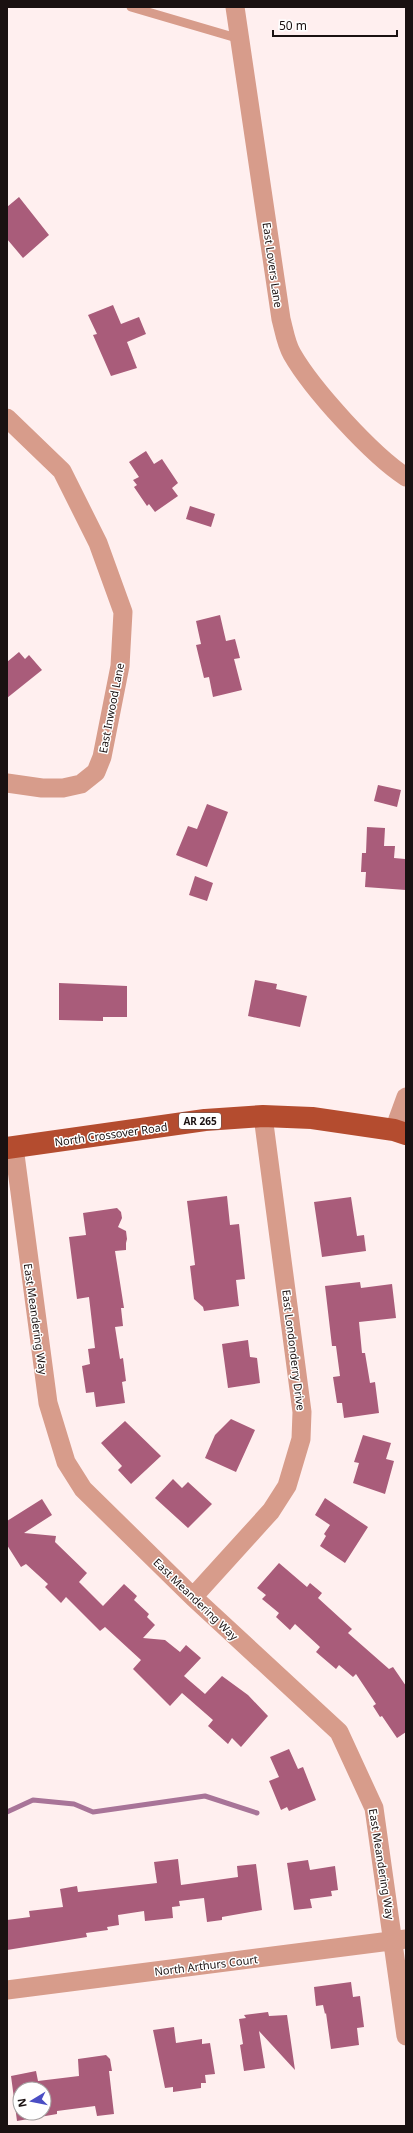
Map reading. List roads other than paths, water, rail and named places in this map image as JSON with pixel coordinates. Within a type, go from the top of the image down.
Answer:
[{"type":"main road","name":"North Crossover Road","points":[[10,1148],[205,1120],[263,1116],[312,1118],[400,1132]]},
{"type":"street","name":"East Lovers Lane","points":[[235,7],[281,319],[291,353],[339,414],[372,448],[406,477]]},
{"type":"street","name":"East Inwood Lane","points":[[7,418],[62,471],[98,543],[123,612],[120,666],[102,757],[96,772],[81,784],[63,788],[42,788],[7,783]]},
{"type":"street","points":[[400,1132],[406,1097]]},
{"type":"street","name":"East Londonderry Drive","points":[[193,1597],[271,1511],[287,1486],[301,1439],[302,1412],[263,1116]]},
{"type":"street","name":"East Meandering Way","points":[[10,1148],[48,1403],[66,1462],[82,1489],[193,1597],[339,1732],[374,1808],[400,1940],[406,2036]]},
{"type":"street","name":"North Arthurs Court","points":[[7,1990],[400,1940]]},
{"type":"lane","points":[[131,7],[240,39]]},
{"type":"waterway","points":[[7,1812],[33,1800],[74,1804],[93,1812],[205,1796],[257,1813]]}]
